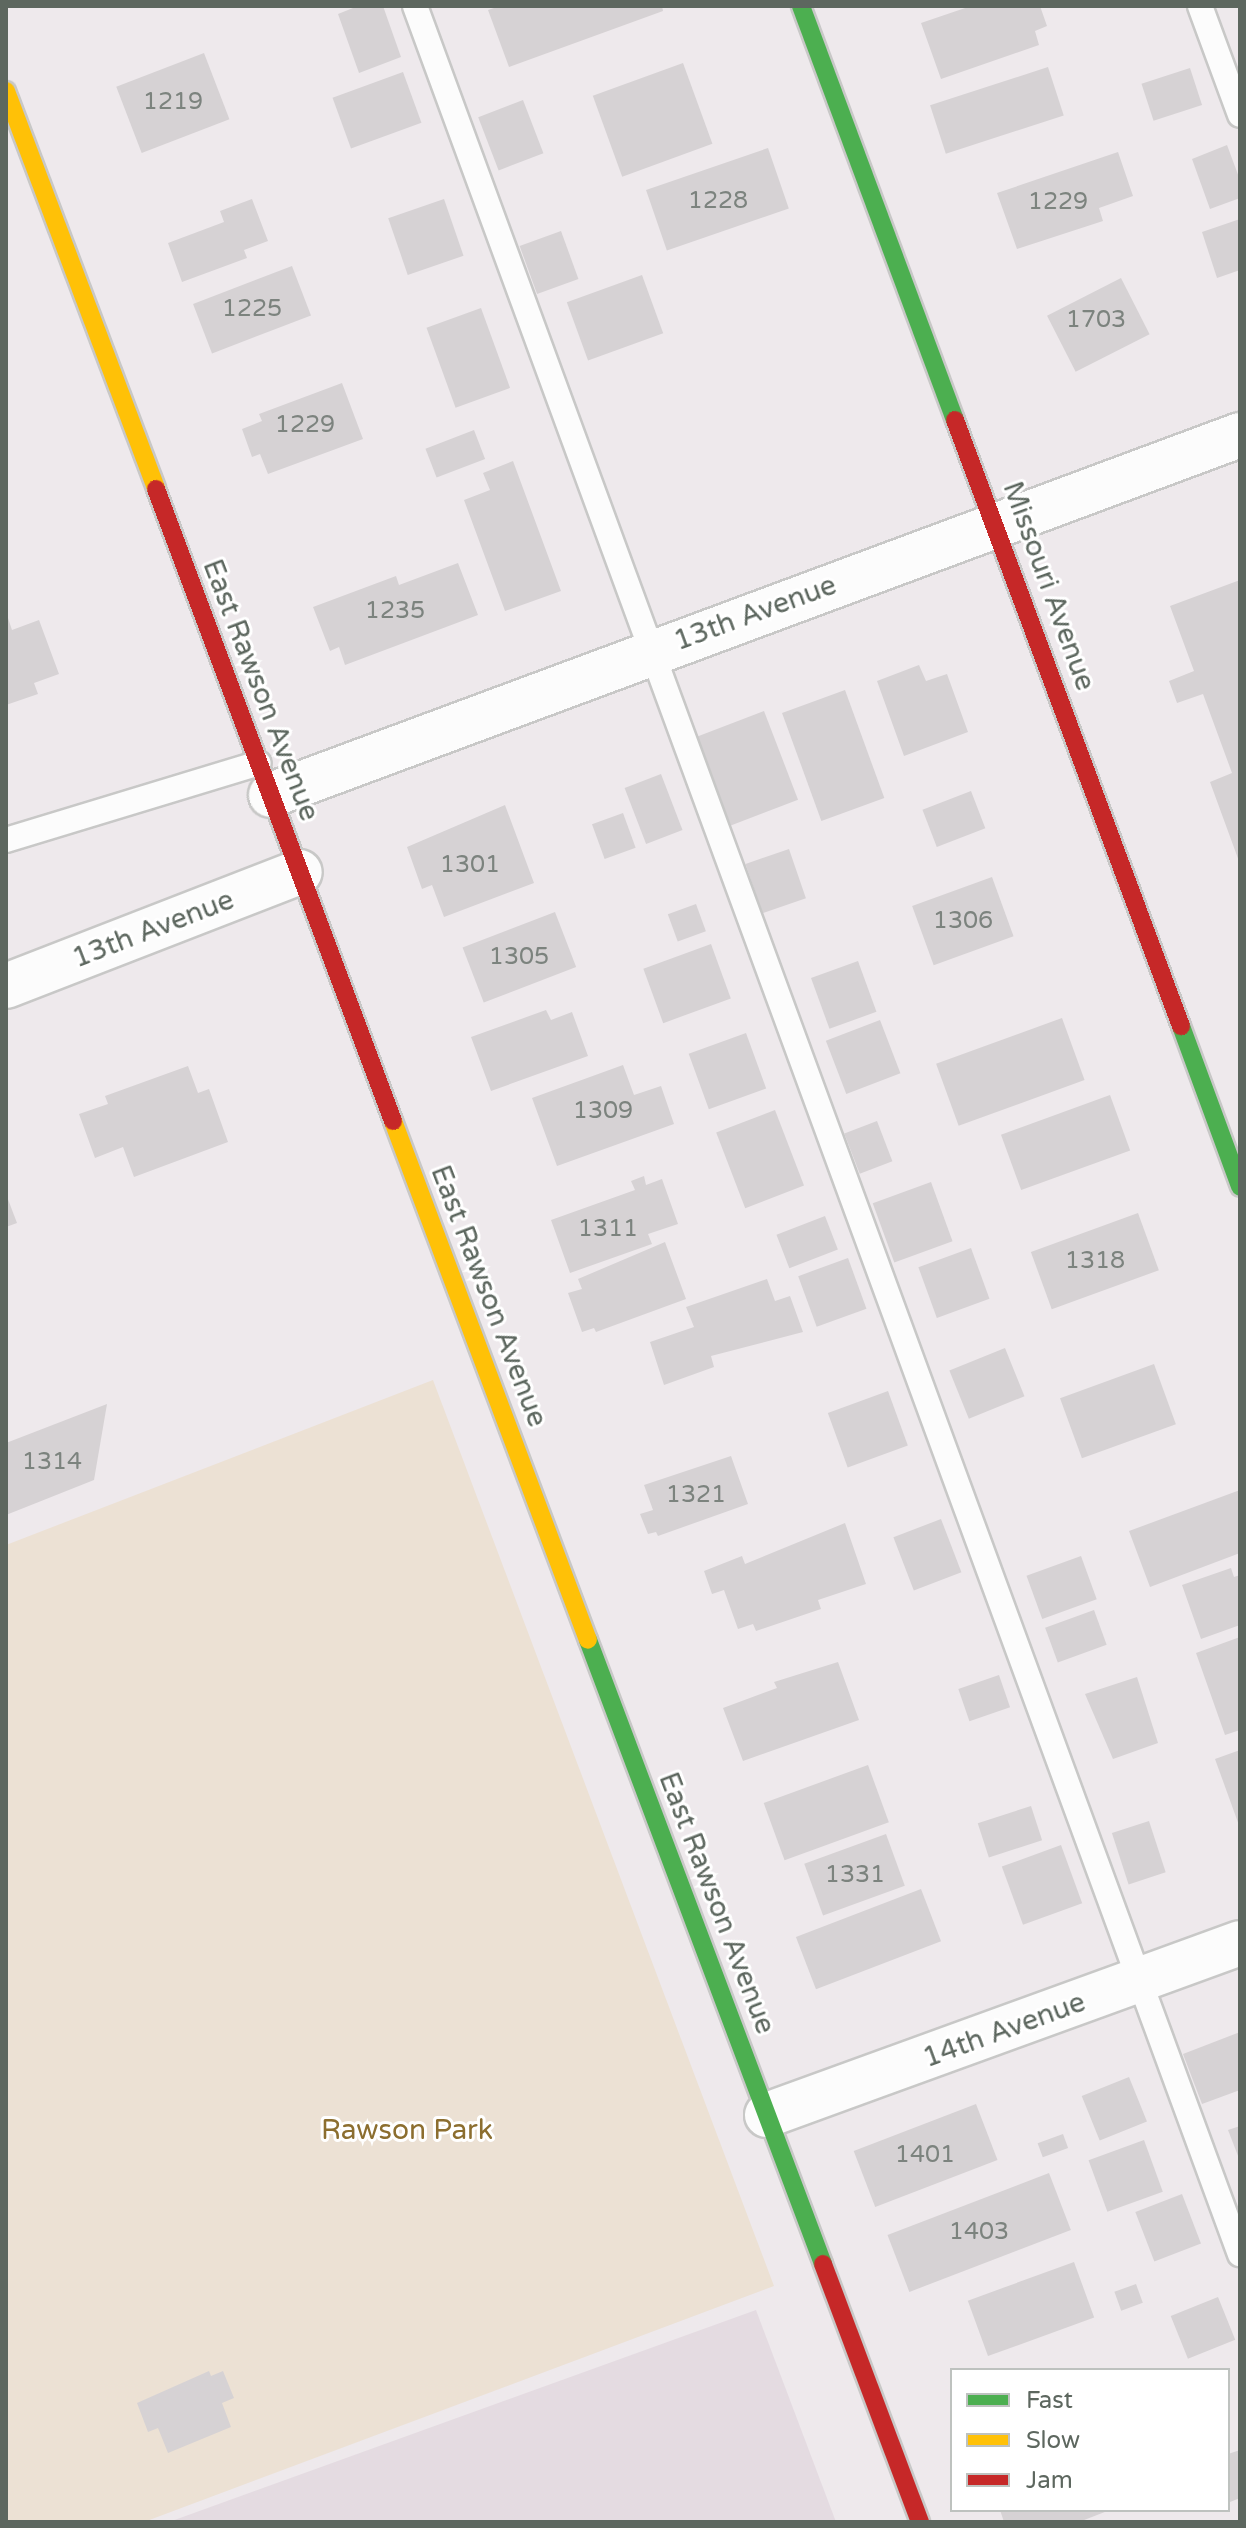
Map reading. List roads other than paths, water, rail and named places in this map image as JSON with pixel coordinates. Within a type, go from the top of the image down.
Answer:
[{"type":"main road","name":"Missouri Avenue","points":[[801,6],[1240,1186]]},
{"type":"main road","name":"East Rawson Avenue","points":[[6,91],[920,2522]]},
{"type":"street","name":"13th Avenue","points":[[265,779],[653,650],[1240,435]]},
{"type":"street","name":"13th Avenue","points":[[6,986],[300,872]]},
{"type":"street","name":"14th Avenue","points":[[767,2115],[1240,1943]]},
{"type":"lane","points":[[415,6],[1240,2254]]},
{"type":"lane","points":[[1200,6],[1240,115]]},
{"type":"lane","points":[[6,840],[265,779]]},
{"type":"park label","name":"Rawson Park","points":[[407,2130]]}]
